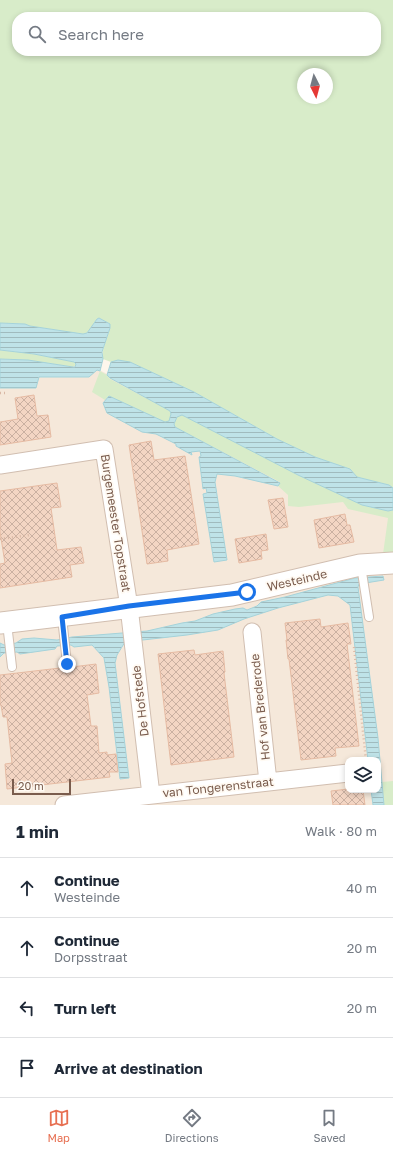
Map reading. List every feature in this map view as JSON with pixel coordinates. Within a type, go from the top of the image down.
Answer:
[{"type":"street","name":"Burgemeester Topstraat","points":[[0,464],[104,449],[129,606]]},
{"type":"street","name":"Westeinde","points":[[5,630],[63,627],[129,606],[240,594],[362,575],[393,564]]},
{"type":"street","name":"De Hofstede","points":[[129,606],[151,795]]},
{"type":"street","name":"Hof van Brederode","points":[[252,632],[268,782]]},
{"type":"street","name":"van Tongerenstraat","points":[[64,805],[345,772]]},
{"type":"lane","points":[[362,575],[369,617]]},
{"type":"lane","points":[[63,627],[67,664]]},
{"type":"lane","points":[[5,630],[12,667]]},
{"type":"path","points":[[0,393],[7,394]]},
{"type":"path","points":[[0,539],[30,535]]},
{"type":"path","points":[[354,647],[366,757]]},
{"type":"shaded area","points":[[0,368],[97,369],[393,510],[393,805],[0,805]]},
{"type":"green space","points":[[0,0],[393,0],[393,488],[389,485],[357,477],[350,469],[315,457],[277,439],[194,392],[130,362],[111,362],[103,359],[103,350],[109,333],[110,324],[99,318],[87,333],[83,334],[25,324],[0,323]]},
{"type":"green space","points":[[0,350],[34,354],[74,362],[76,365],[73,367],[28,360],[0,359]]},
{"type":"green space","points":[[100,371],[107,375],[110,379],[170,411],[171,414],[169,421],[165,422],[109,396],[105,400],[92,392]]},
{"type":"green space","points":[[182,415],[298,475],[362,505],[388,511],[393,510],[393,556],[383,554],[388,518],[348,509],[343,502],[299,507],[288,506],[288,495],[278,486],[280,482],[175,427],[174,424],[177,417]]},
{"type":"green space","points":[[393,781],[393,805],[384,805],[382,782]]},
{"type":"water","points":[[99,318],[110,324],[102,352],[103,359],[100,371],[97,370],[89,377],[39,377],[36,388],[0,388],[0,359],[28,360],[73,367],[75,367],[76,364],[74,362],[34,354],[0,350],[0,323],[25,324],[83,334],[87,333]]},
{"type":"water","points":[[118,360],[130,362],[194,392],[277,439],[315,457],[350,469],[357,477],[389,485],[393,488],[393,510],[388,511],[362,505],[298,475],[182,415],[177,417],[174,424],[175,427],[280,483],[278,486],[235,476],[217,474],[215,482],[227,560],[214,562],[203,494],[207,493],[206,488],[203,489],[199,457],[201,456],[200,451],[191,452],[192,455],[176,446],[176,444],[156,434],[142,432],[107,413],[103,403],[109,396],[165,422],[169,421],[171,414],[170,411],[107,375],[111,362]]},
{"type":"water","points":[[383,576],[384,580],[359,584],[358,587],[380,757],[368,757],[350,605],[338,596],[328,595],[278,608],[244,619],[218,630],[125,642],[117,655],[115,663],[129,778],[120,779],[104,658],[92,645],[74,647],[71,645],[57,646],[55,649],[20,654],[17,652],[4,653],[0,657],[0,643],[4,645],[16,643],[22,639],[34,638],[57,640],[72,637],[147,631],[195,621],[213,614],[235,609],[243,608],[247,610],[257,606],[261,602],[355,578]]},
{"type":"water","points":[[381,772],[384,805],[373,805],[371,793],[381,793]]},
{"type":"building","points":[[34,395],[37,416],[48,415],[51,437],[0,445],[0,422],[18,419],[15,398]]},
{"type":"building","points":[[151,441],[154,460],[185,456],[199,544],[167,550],[168,561],[147,564],[129,445]]},
{"type":"building","points":[[57,483],[61,507],[51,508],[57,550],[81,547],[84,563],[70,565],[72,577],[0,588],[0,564],[5,563],[0,532],[0,491]]},
{"type":"building","points":[[283,498],[288,527],[274,529],[268,500]]},
{"type":"building","points":[[345,514],[347,525],[350,525],[354,542],[319,548],[314,520]]},
{"type":"building","points":[[266,534],[268,550],[261,551],[262,559],[239,563],[235,539]]},
{"type":"building","points":[[320,619],[321,627],[348,623],[351,644],[347,644],[359,746],[335,748],[336,756],[301,760],[285,623]]},
{"type":"building","points":[[194,650],[195,655],[223,651],[224,673],[234,757],[171,765],[158,654]]},
{"type":"building","points":[[96,664],[99,693],[87,695],[91,726],[97,726],[99,753],[107,752],[107,755],[116,754],[118,772],[109,772],[110,777],[7,789],[5,764],[12,763],[7,717],[3,717],[0,705],[0,675],[60,668],[68,669],[72,667]]},
{"type":"building","points":[[345,789],[345,793],[363,793],[365,805],[333,805],[331,791]]},
{"type":"route","points":[[67,664],[62,617],[129,606],[232,595],[247,592]]}]
